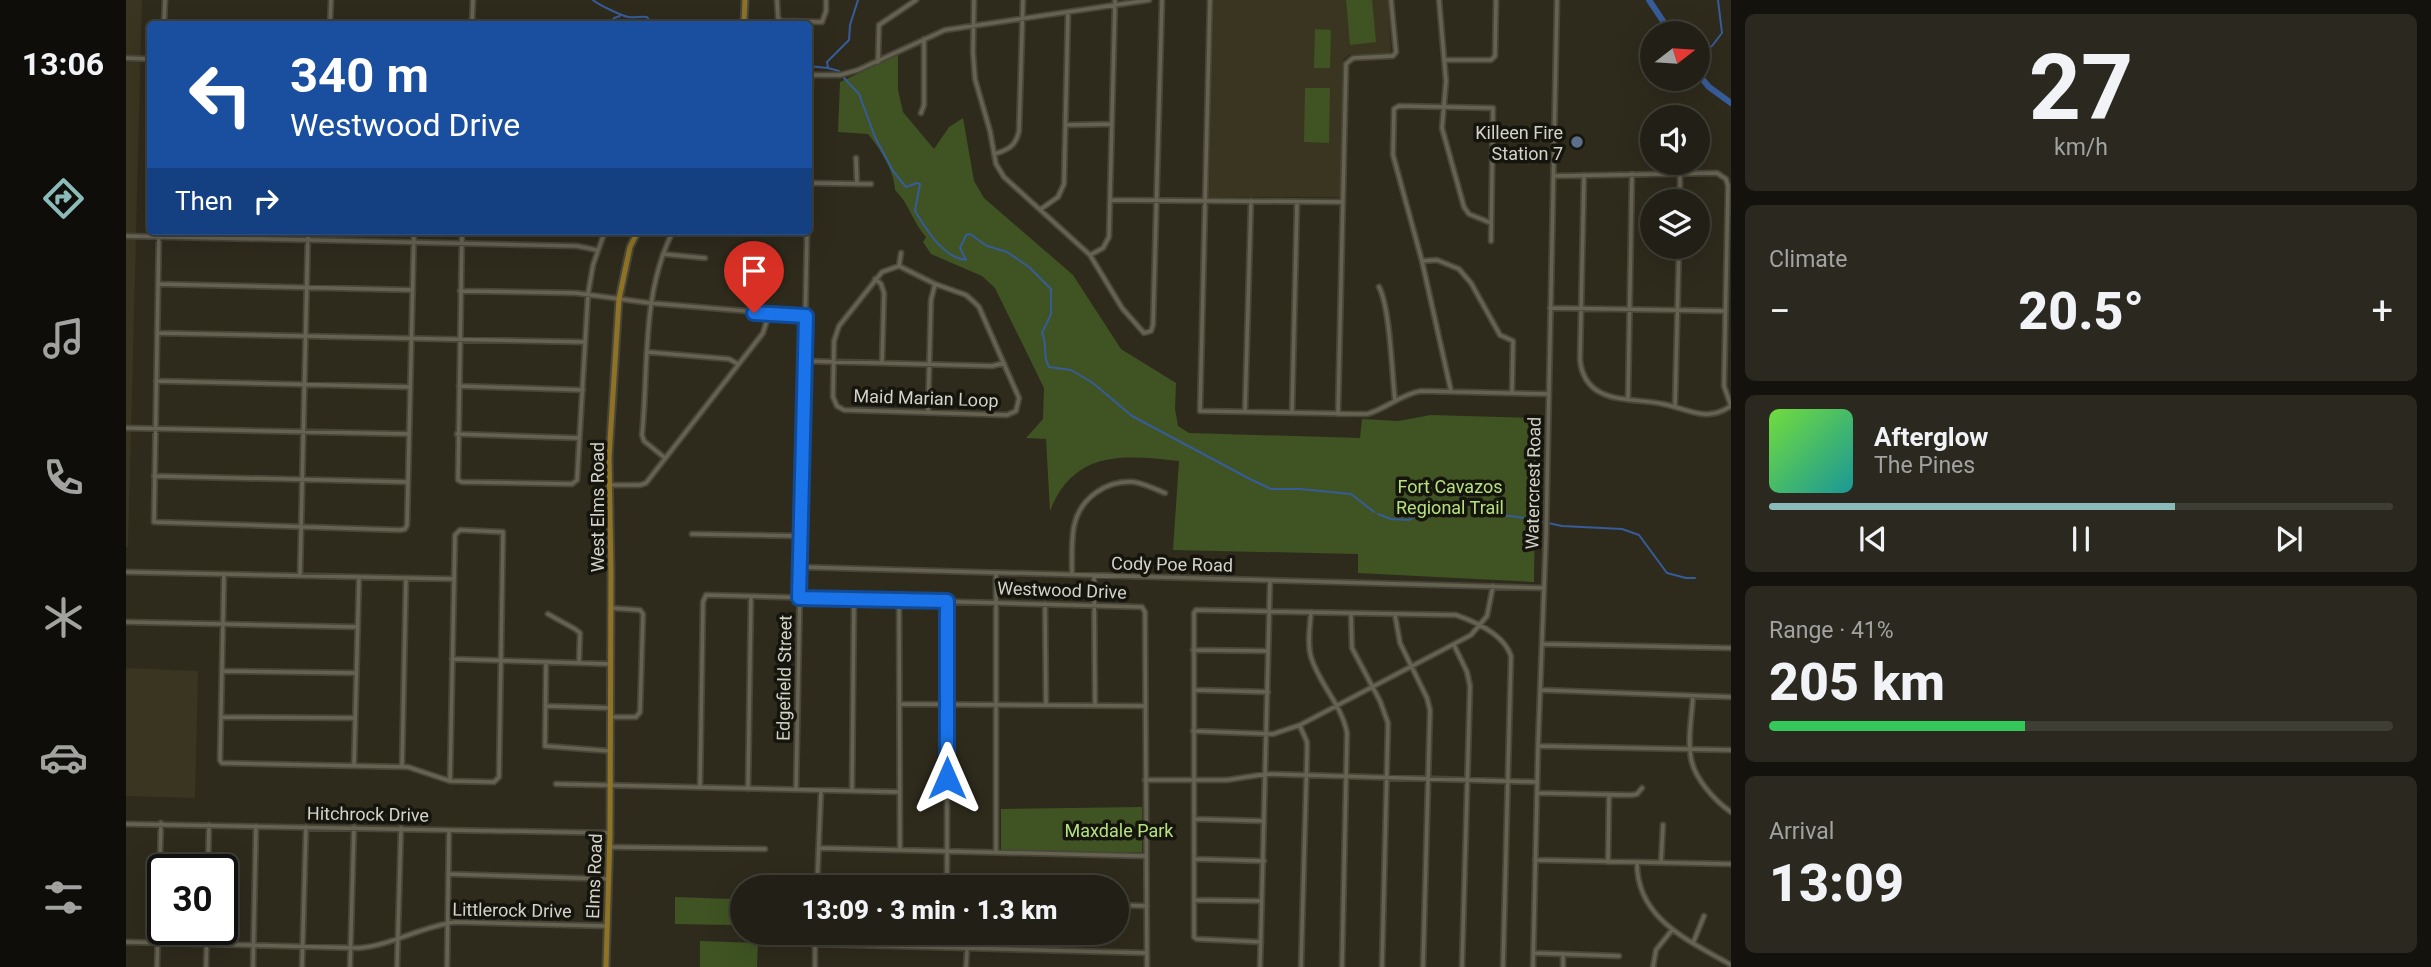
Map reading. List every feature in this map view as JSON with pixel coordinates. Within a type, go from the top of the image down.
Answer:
[{"type":"main road","points":[[744,21],[745,0]]},
{"type":"main road","name":"West Elms Road","points":[[610,785],[611,608],[608,485],[619,299],[630,247],[636,235]]},
{"type":"main road","name":"Elms Road","points":[[606,967],[610,785]]},
{"type":"street","points":[[164,21],[165,0]]},
{"type":"street","points":[[330,21],[331,0]]},
{"type":"street","points":[[472,21],[473,0]]},
{"type":"street","points":[[777,0],[780,21]]},
{"type":"street","points":[[812,22],[822,22],[826,12],[826,0]]},
{"type":"street","points":[[878,62],[880,25],[916,0]]},
{"type":"street","points":[[974,0],[975,79],[996,164],[1004,177],[1090,255],[1122,308],[1141,332],[1148,333],[1153,325],[1162,0]]},
{"type":"street","points":[[994,154],[1007,150],[1015,143],[1019,131],[1023,0]]},
{"type":"street","points":[[812,76],[850,73],[945,30],[1069,12],[1115,2],[1149,0]]},
{"type":"street","points":[[1210,0],[1200,411],[1367,414],[1421,391],[1549,394]]},
{"type":"street","points":[[1338,414],[1346,64],[1353,58],[1393,56],[1396,52],[1391,0]]},
{"type":"street","points":[[1439,0],[1446,81],[1443,128],[1464,207],[1469,214],[1491,223]]},
{"type":"street","points":[[1444,60],[1490,60],[1494,56],[1496,0]]},
{"type":"street","name":"Watercrest Road","points":[[1533,967],[1545,588],[1558,0]]},
{"type":"street","points":[[1090,255],[1103,248],[1109,237],[1115,2]]},
{"type":"street","points":[[1041,209],[1055,200],[1063,188],[1069,12]]},
{"type":"street","points":[[920,113],[924,105],[924,38]]},
{"type":"street","points":[[126,58],[147,59]]},
{"type":"street","points":[[1451,391],[1422,261],[1393,155],[1394,108],[1493,108],[1491,241]]},
{"type":"street","points":[[1066,125],[1112,124]]},
{"type":"street","points":[[856,158],[857,184]]},
{"type":"street","points":[[1584,175],[1580,360],[1588,383],[1602,394],[1613,398],[1708,415],[1731,406],[1724,390],[1727,183],[1717,173],[1710,173]]},
{"type":"street","points":[[1628,400],[1632,174]]},
{"type":"street","points":[[1554,176],[1640,174]]},
{"type":"street","points":[[812,183],[872,184]]},
{"type":"street","points":[[1110,200],[1343,202]]},
{"type":"street","points":[[1245,411],[1251,201]]},
{"type":"street","points":[[1292,413],[1297,202]]},
{"type":"street","points":[[126,236],[147,235]]},
{"type":"street","points":[[159,235],[154,522],[405,529],[414,235]]},
{"type":"street","points":[[184,235],[577,246],[597,250]]},
{"type":"street","points":[[300,575],[308,235]]},
{"type":"street","points":[[462,235],[458,480],[572,484],[576,482],[588,294],[603,235]]},
{"type":"street","points":[[665,458],[642,438],[650,303],[663,254],[671,235]]},
{"type":"street","name":"Edgefield Street","points":[[796,790],[807,235]]},
{"type":"street","points":[[899,266],[901,253]]},
{"type":"street","points":[[663,254],[705,258]]},
{"type":"street","points":[[1675,407],[1679,259]]},
{"type":"street","points":[[1422,261],[1437,260],[1458,269],[1471,283],[1500,335],[1513,341],[1512,393]]},
{"type":"street","name":"Maid Marian Loop","points":[[899,266],[934,284],[966,295],[979,307],[1019,398],[1016,411],[1007,415],[840,409],[833,397],[834,341],[839,326],[876,279],[886,269],[899,266]]},
{"type":"street","points":[[876,279],[884,293],[882,363]]},
{"type":"street","points":[[158,284],[413,290]]},
{"type":"street","points":[[928,412],[934,284]]},
{"type":"street","points":[[1379,286],[1383,293],[1395,401]]},
{"type":"street","points":[[460,291],[588,294],[650,303],[806,316]]},
{"type":"street","points":[[1550,308],[1725,312]]},
{"type":"street","points":[[608,485],[643,484],[766,329],[769,314]]},
{"type":"street","points":[[157,333],[585,342]]},
{"type":"street","points":[[1725,347],[1731,345]]},
{"type":"street","points":[[647,352],[729,359],[738,364]]},
{"type":"street","points":[[804,360],[992,366],[1004,363]]},
{"type":"street","points":[[156,381],[410,387]]},
{"type":"street","points":[[459,386],[583,390]]},
{"type":"street","points":[[126,428],[409,434]]},
{"type":"street","points":[[457,434],[579,438]]},
{"type":"street","points":[[154,476],[408,482]]},
{"type":"street","points":[[1072,575],[1074,524],[1093,495],[1108,486],[1126,482],[1144,484],[1165,493]]},
{"type":"street","points":[[224,574],[222,762],[402,767],[450,781],[497,781],[503,532],[456,531],[450,781]]},
{"type":"street","points":[[692,534],[800,536]]},
{"type":"street","name":"Cody Poe Road","points":[[799,567],[1545,588]]},
{"type":"street","points":[[126,572],[454,579]]},
{"type":"street","points":[[996,573],[996,852]]},
{"type":"street","points":[[1094,576],[1095,705]]},
{"type":"street","points":[[354,766],[359,577]]},
{"type":"street","points":[[402,767],[406,578]]},
{"type":"street","points":[[1260,967],[1270,581]]},
{"type":"street","points":[[1193,731],[1266,734],[1284,732],[1300,725],[1471,635],[1480,626],[1491,604],[1493,586]]},
{"type":"street","name":"Westwood Drive","points":[[699,787],[705,596],[1139,607],[1144,610],[1147,967]]},
{"type":"street","points":[[748,789],[751,597]]},
{"type":"street","points":[[852,791],[854,598]]},
{"type":"street","points":[[899,600],[900,850]]},
{"type":"street","points":[[947,601],[947,875]]},
{"type":"street","points":[[1045,604],[1046,705]]},
{"type":"street","points":[[610,717],[639,716],[643,614],[634,608],[611,608]]},
{"type":"street","points":[[1261,942],[1195,938],[1194,613],[1196,610],[1455,615],[1480,626],[1506,643],[1511,656],[1503,967]]},
{"type":"street","points":[[1311,612],[1310,655],[1347,730],[1342,967]]},
{"type":"street","points":[[1350,613],[1352,648],[1388,723],[1382,967]]},
{"type":"street","points":[[548,614],[580,634],[579,663]]},
{"type":"street","points":[[1395,615],[1400,643],[1427,698],[1430,710],[1423,967]]},
{"type":"street","points":[[126,621],[357,626]]},
{"type":"street","points":[[1543,644],[1731,648]]},
{"type":"street","points":[[1454,645],[1467,672],[1470,686],[1462,967]]},
{"type":"street","points":[[1194,650],[1267,651]]},
{"type":"street","points":[[452,659],[610,664]]},
{"type":"street","points":[[546,662],[545,746],[610,751]]},
{"type":"street","points":[[222,671],[356,673]]},
{"type":"street","points":[[1194,690],[1268,692]]},
{"type":"street","points":[[1541,690],[1731,697]]},
{"type":"street","points":[[1693,696],[1690,750],[1693,766],[1700,778],[1731,813]]},
{"type":"street","points":[[900,704],[1144,706]]},
{"type":"street","points":[[545,706],[610,708]]},
{"type":"street","points":[[221,717],[355,719]]},
{"type":"street","points":[[1300,725],[1307,742],[1301,967]]},
{"type":"street","points":[[1538,746],[1731,750]]},
{"type":"street","points":[[1145,780],[1227,780],[1265,774],[1537,782]]},
{"type":"street","points":[[556,784],[900,792]]},
{"type":"street","points":[[1537,793],[1637,794],[1642,788]]},
{"type":"street","points":[[818,875],[821,791]]},
{"type":"street","points":[[1608,862],[1609,795]]},
{"type":"street","points":[[1194,819],[1264,821]]},
{"type":"street","name":"Hitchrock Drive","points":[[126,824],[610,833]]},
{"type":"street","points":[[160,854],[161,824]]},
{"type":"street","points":[[208,854],[209,825]]},
{"type":"street","points":[[253,967],[256,825]]},
{"type":"street","points":[[1661,862],[1663,825]]},
{"type":"street","points":[[302,967],[306,827]]},
{"type":"street","points":[[350,967],[354,827]]},
{"type":"street","points":[[397,967],[401,828]]},
{"type":"street","points":[[447,967],[449,831]]},
{"type":"street","points":[[609,847],[765,849]]},
{"type":"street","points":[[819,848],[1146,856]]},
{"type":"street","points":[[1195,859],[1264,861]]},
{"type":"street","points":[[1535,860],[1731,864]]},
{"type":"street","points":[[1637,863],[1638,882],[1645,901],[1672,929],[1731,965]]},
{"type":"street","points":[[448,874],[608,879]]},
{"type":"street","points":[[1194,900],[1262,901]]},
{"type":"street","points":[[1129,905],[1147,906]]},
{"type":"street","points":[[1693,943],[1704,915]]},
{"type":"street","name":"Littlerock Drive","points":[[238,945],[373,946],[447,923],[465,921],[607,926]]},
{"type":"street","points":[[1653,967],[1656,950],[1672,929]]},
{"type":"street","name":"Littlerock Drive","points":[[126,942],[147,942]]},
{"type":"street","points":[[158,945],[158,967]]},
{"type":"street","points":[[206,945],[206,967]]},
{"type":"street","points":[[815,945],[815,967]]},
{"type":"street","points":[[853,945],[1147,953]]},
{"type":"street","points":[[966,967],[967,945]]},
{"type":"street","points":[[1534,953],[1619,956]]},
{"type":"street","points":[[1563,954],[1563,967]]},
{"type":"shaded area","points":[[126,0],[142,0],[128,547],[126,547]]},
{"type":"shaded area","points":[[1213,0],[1388,0],[1391,53],[1350,54],[1343,60],[1340,197],[1209,197]]},
{"type":"shaded area","points":[[126,668],[198,671],[195,798],[126,796]]},
{"type":"green space","points":[[1346,0],[1372,0],[1376,42],[1350,45]]},
{"type":"green space","points":[[1315,29],[1331,30],[1330,68],[1314,68]]},
{"type":"green space","name":"Fort Cavazos Regional Trail","points":[[898,55],[898,90],[903,112],[934,149],[949,127],[963,118],[974,181],[984,198],[1073,275],[1121,349],[1176,383],[1175,409],[1178,426],[1189,433],[1360,438],[1362,419],[1398,421],[1431,415],[1536,418],[1534,582],[1358,573],[1358,554],[1173,550],[1179,461],[1121,458],[1087,466],[1073,476],[1060,491],[1050,511],[1046,439],[1026,438],[1043,419],[1044,388],[995,288],[982,276],[931,254],[923,242],[926,237],[895,190],[889,168],[872,139],[868,134],[838,132],[840,82]]},
{"type":"green space","points":[[1305,88],[1330,88],[1329,143],[1304,142]]},
{"type":"green space","name":"Maxdale Park","points":[[1142,807],[1142,852],[1001,852],[1001,809]]},
{"type":"green space","points":[[675,897],[730,899],[730,925],[675,924]]},
{"type":"green space","points":[[700,941],[758,945],[757,967],[700,967]]},
{"type":"waterway","points":[[593,0],[626,16],[647,17],[650,21]]},
{"type":"waterway","points":[[839,71],[828,68],[827,62],[849,40],[850,25],[858,0]]},
{"type":"waterway","points":[[1649,0],[1663,21]]},
{"type":"waterway","points":[[1710,47],[1722,33],[1718,0]]},
{"type":"waterway","points":[[612,21],[620,16]]},
{"type":"waterway","points":[[812,66],[828,68]]},
{"type":"waterway","points":[[844,78],[859,94],[875,137],[893,171],[906,187],[920,184],[915,211],[942,248],[957,258],[966,260],[960,248],[966,235],[970,234],[987,246],[1007,252],[1029,267],[1051,289],[1051,314],[1042,333],[1049,367],[1071,370],[1093,383],[1132,416],[1271,489],[1351,494],[1374,512]]},
{"type":"waterway","points":[[1710,88],[1731,103]]},
{"type":"waterway","points":[[1378,514],[1391,519],[1409,520],[1431,507],[1467,501],[1475,504],[1478,512],[1562,526],[1622,529],[1639,535],[1667,573],[1695,578]]},
{"type":"place","name":"Killeen Fire Station 7","points":[[1577,142]]},
{"type":"route","points":[[754,313],[806,316],[799,598],[947,601],[947,778]]}]
